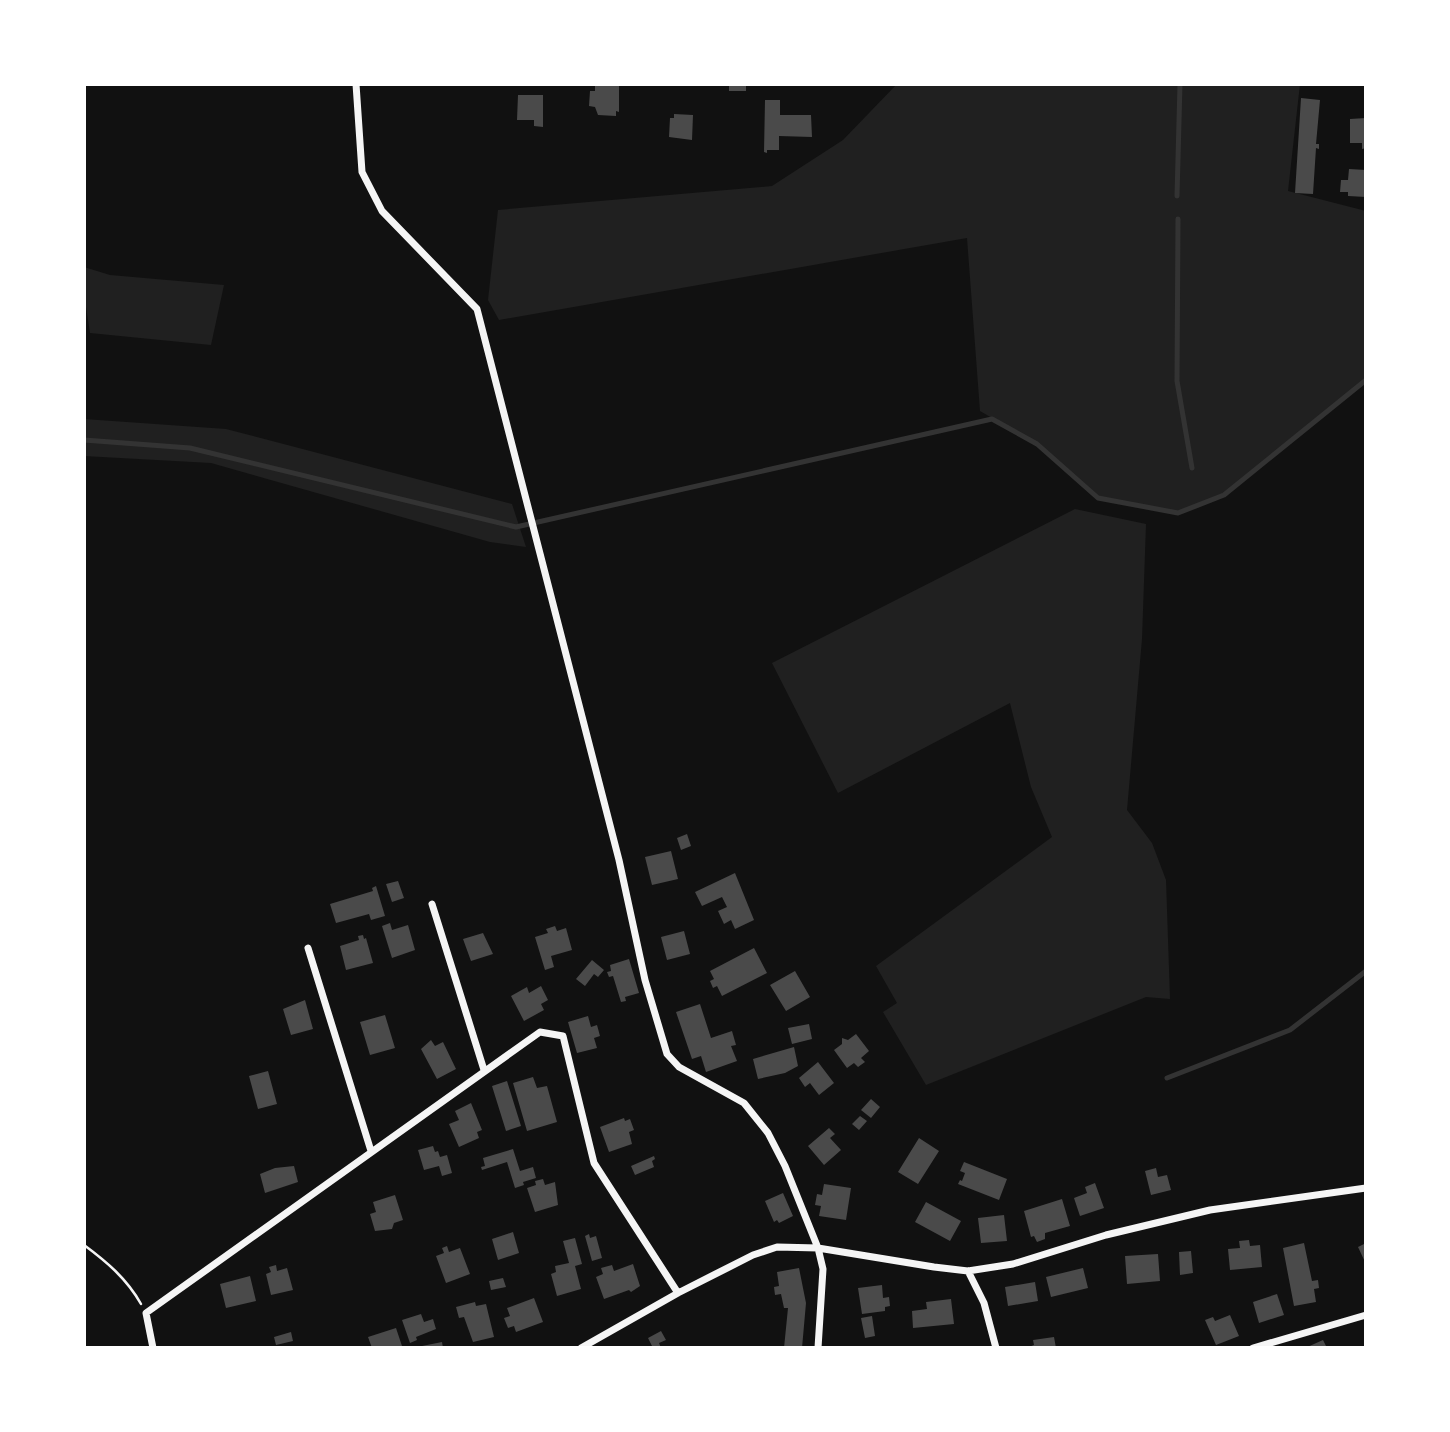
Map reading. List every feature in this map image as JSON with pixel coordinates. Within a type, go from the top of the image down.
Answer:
[{"type":"street","points":[[356,84],[362,172],[382,211],[478,309],[619,860],[645,980],[667,1054],[679,1067],[744,1103],[768,1133],[785,1166],[818,1248],[823,1269],[818,1348]]},
{"type":"street","points":[[432,904],[484,1070]]},
{"type":"street","points":[[308,948],[371,1151]]},
{"type":"street","points":[[153,1348],[146,1313],[540,1032],[563,1036],[594,1163],[678,1293]]},
{"type":"street","points":[[581,1348],[678,1293],[762,1251],[777,1247],[818,1248],[934,1268],[968,1271],[1013,1264],[1106,1235],[1198,1212],[1366,1188]]},
{"type":"street","points":[[968,1271],[984,1303],[996,1348]]},
{"type":"street","points":[[1252,1348],[1366,1315]]},
{"type":"path","points":[[84,1245],[126,1281],[146,1313]]},
{"type":"shaded area","points":[[897,84],[1300,84],[1288,191],[1366,211],[1366,380],[1224,495],[1178,513],[1098,498],[1037,444],[980,411],[967,238],[499,320],[488,300],[498,210],[772,186],[843,140]]},
{"type":"shaded area","points":[[84,267],[110,275],[224,285],[211,345],[90,333],[84,307]]},
{"type":"shaded area","points":[[84,419],[226,429],[512,504],[526,547],[490,542],[211,463],[84,456]]},
{"type":"shaded area","points":[[1075,509],[1146,524],[1142,639],[1127,810],[1152,843],[1166,880],[1170,999],[1146,997],[926,1085],[883,1012],[897,1003],[876,966],[1052,837],[1031,787],[1010,703],[838,793],[772,663]]},
{"type":"building","points":[[595,84],[619,84],[619,112],[616,111],[616,116],[598,115],[595,107],[589,106],[590,91],[595,91]]},
{"type":"building","points":[[729,84],[746,84],[746,91],[729,91]]},
{"type":"building","points":[[518,95],[543,95],[543,127],[534,126],[534,120],[517,120]]},
{"type":"building","points":[[1301,98],[1320,100],[1316,144],[1319,144],[1319,149],[1316,148],[1313,194],[1295,193]]},
{"type":"building","points":[[765,100],[780,100],[780,115],[811,115],[812,137],[779,136],[779,150],[764,152]]},
{"type":"building","points":[[674,114],[693,115],[692,140],[669,137],[670,118],[674,118]]},
{"type":"building","points":[[1366,118],[1366,148],[1362,149],[1362,143],[1350,143],[1350,119]]},
{"type":"building","points":[[1349,169],[1366,170],[1366,197],[1348,196],[1348,192],[1340,192],[1341,180],[1348,180]]},
{"type":"building","points":[[687,834],[691,846],[681,850],[677,838]]},
{"type":"building","points":[[671,851],[678,879],[652,885],[645,857]]},
{"type":"building","points":[[735,873],[754,920],[735,929],[731,920],[724,924],[718,911],[727,907],[722,897],[702,906],[695,892]]},
{"type":"building","points":[[398,881],[404,898],[392,902],[386,884]]},
{"type":"building","points":[[376,886],[385,916],[371,920],[369,914],[336,923],[330,904],[373,891],[372,888]]},
{"type":"building","points":[[390,923],[392,930],[408,925],[415,950],[392,958],[382,926]]},
{"type":"building","points":[[555,926],[557,931],[566,928],[572,950],[551,956],[554,967],[545,970],[535,937],[548,933],[546,929]]},
{"type":"building","points":[[684,931],[690,954],[667,960],[661,937]]},
{"type":"building","points":[[483,933],[493,954],[471,961],[463,939]]},
{"type":"building","points":[[363,935],[373,963],[346,970],[340,946],[359,940],[358,936]]},
{"type":"building","points":[[754,948],[767,973],[722,996],[717,986],[713,988],[710,981],[714,979],[710,971]]},
{"type":"building","points":[[629,959],[639,993],[625,997],[626,1001],[621,1002],[613,976],[609,977],[607,972],[611,971],[610,965]]},
{"type":"building","points":[[592,960],[604,970],[598,977],[594,974],[585,986],[576,979]]},
{"type":"building","points":[[795,971],[810,997],[786,1011],[770,985]]},
{"type":"building","points":[[541,986],[548,1000],[541,1004],[544,1010],[524,1021],[511,996],[527,987],[529,993]]},
{"type":"building","points":[[305,1000],[313,1029],[291,1035],[283,1009]]},
{"type":"building","points":[[700,1004],[711,1038],[732,1031],[736,1045],[731,1046],[737,1061],[706,1072],[701,1056],[692,1059],[676,1012]]},
{"type":"building","points":[[385,1015],[395,1048],[370,1055],[360,1022]]},
{"type":"building","points":[[588,1016],[591,1027],[597,1025],[600,1036],[594,1038],[597,1048],[577,1053],[568,1022]]},
{"type":"building","points":[[809,1024],[812,1039],[792,1044],[788,1028]]},
{"type":"building","points":[[856,1034],[869,1051],[861,1058],[865,1062],[858,1067],[854,1063],[847,1068],[834,1050],[842,1044],[842,1038],[848,1040]]},
{"type":"building","points":[[431,1040],[435,1046],[443,1042],[456,1069],[437,1079],[421,1049]]},
{"type":"building","points":[[794,1047],[798,1066],[785,1073],[758,1079],[753,1059]]},
{"type":"building","points":[[818,1062],[834,1083],[819,1095],[810,1083],[805,1087],[799,1078]]},
{"type":"building","points":[[268,1071],[277,1104],[258,1109],[249,1076]]},
{"type":"building","points":[[533,1077],[537,1088],[547,1086],[557,1122],[527,1131],[513,1083]]},
{"type":"building","points":[[507,1081],[521,1126],[506,1131],[492,1086]]},
{"type":"building","points":[[871,1099],[880,1107],[871,1118],[861,1110]]},
{"type":"building","points":[[471,1103],[482,1130],[477,1132],[479,1138],[459,1147],[449,1124],[459,1120],[455,1111]]},
{"type":"building","points":[[860,1116],[867,1121],[859,1130],[852,1124]]},
{"type":"building","points":[[624,1118],[625,1121],[630,1119],[634,1130],[629,1132],[632,1144],[609,1152],[600,1127]]},
{"type":"building","points":[[829,1128],[835,1134],[830,1138],[841,1150],[824,1165],[808,1146]]},
{"type":"building","points":[[919,1138],[939,1151],[918,1184],[898,1172]]},
{"type":"building","points":[[433,1146],[440,1157],[447,1155],[452,1173],[442,1176],[439,1166],[424,1170],[418,1150]]},
{"type":"building","points":[[513,1149],[520,1171],[533,1167],[536,1178],[515,1188],[507,1162],[482,1170],[481,1167],[485,1166],[483,1158]]},
{"type":"building","points":[[654,1156],[654,1167],[635,1175],[631,1166]]},
{"type":"building","points":[[964,1162],[1007,1179],[999,1200],[958,1184],[965,1173],[960,1171]]},
{"type":"building","points":[[294,1166],[298,1182],[265,1193],[260,1174],[275,1168]]},
{"type":"building","points":[[1156,1168],[1158,1177],[1167,1175],[1171,1190],[1151,1195],[1145,1171]]},
{"type":"building","points":[[543,1179],[545,1185],[555,1182],[558,1205],[535,1212],[527,1188],[536,1185],[535,1181]]},
{"type":"building","points":[[1095,1183],[1104,1208],[1080,1216],[1074,1198],[1087,1193],[1085,1187]]},
{"type":"building","points":[[824,1184],[851,1188],[846,1220],[819,1216],[821,1206],[815,1205],[817,1194],[822,1195]]},
{"type":"building","points":[[783,1193],[793,1216],[779,1223],[777,1220],[774,1222],[765,1201]]},
{"type":"building","points":[[395,1195],[403,1220],[394,1223],[392,1229],[375,1231],[370,1214],[376,1212],[373,1202]]},
{"type":"building","points":[[1062,1199],[1070,1226],[1045,1233],[1045,1239],[1037,1242],[1034,1236],[1031,1237],[1024,1211]]},
{"type":"building","points":[[926,1202],[961,1221],[950,1241],[915,1222]]},
{"type":"building","points":[[1004,1215],[1007,1241],[981,1243],[978,1218]]},
{"type":"building","points":[[513,1232],[519,1253],[498,1260],[492,1239]]},
{"type":"building","points":[[589,1234],[590,1238],[596,1236],[602,1258],[592,1261],[585,1236]]},
{"type":"building","points":[[575,1238],[582,1264],[575,1266],[581,1289],[557,1296],[551,1274],[556,1272],[555,1266],[569,1263],[563,1241]]},
{"type":"building","points":[[1249,1240],[1250,1246],[1260,1245],[1262,1267],[1230,1270],[1228,1249],[1240,1248],[1239,1241]]},
{"type":"building","points":[[1304,1243],[1312,1281],[1318,1280],[1319,1288],[1314,1289],[1316,1302],[1294,1306],[1283,1248]]},
{"type":"building","points":[[1366,1243],[1366,1264],[1358,1247]]},
{"type":"building","points":[[447,1246],[449,1252],[460,1248],[470,1274],[446,1283],[436,1256],[444,1253],[442,1248]]},
{"type":"building","points":[[1191,1251],[1193,1273],[1180,1275],[1179,1252]]},
{"type":"building","points":[[1158,1254],[1160,1281],[1127,1284],[1125,1256]]},
{"type":"building","points":[[633,1264],[640,1286],[631,1292],[629,1290],[604,1299],[596,1277],[603,1274],[601,1268],[612,1265],[614,1271]]},
{"type":"building","points":[[276,1265],[277,1271],[287,1268],[293,1290],[271,1295],[266,1274],[271,1272],[269,1267]]},
{"type":"building","points":[[799,1268],[806,1303],[802,1348],[784,1348],[788,1308],[784,1308],[781,1294],[775,1295],[774,1287],[779,1286],[777,1272]]},
{"type":"building","points":[[1083,1268],[1088,1288],[1051,1297],[1046,1277]]},
{"type":"building","points":[[250,1276],[256,1301],[226,1308],[220,1284]]},
{"type":"building","points":[[503,1278],[506,1287],[491,1290],[489,1281]]},
{"type":"building","points":[[1035,1282],[1038,1301],[1008,1306],[1005,1287]]},
{"type":"building","points":[[882,1285],[883,1298],[889,1297],[890,1306],[885,1307],[885,1311],[862,1314],[858,1288]]},
{"type":"building","points":[[1277,1294],[1284,1315],[1259,1323],[1253,1302]]},
{"type":"building","points":[[534,1298],[543,1322],[516,1332],[514,1326],[508,1328],[504,1318],[510,1316],[507,1308]]},
{"type":"building","points":[[951,1299],[954,1324],[913,1328],[912,1311],[927,1309],[926,1302]]},
{"type":"building","points":[[475,1302],[476,1306],[486,1304],[494,1337],[473,1342],[464,1317],[459,1318],[456,1307]]},
{"type":"building","points":[[421,1314],[424,1322],[433,1319],[436,1329],[416,1337],[417,1340],[410,1343],[402,1320]]},
{"type":"building","points":[[1230,1315],[1239,1336],[1216,1345],[1205,1320],[1213,1317],[1215,1321]]},
{"type":"building","points":[[872,1316],[875,1336],[865,1338],[861,1318]]},
{"type":"building","points":[[396,1328],[402,1346],[372,1348],[368,1337]]},
{"type":"building","points":[[661,1331],[666,1340],[659,1343],[661,1348],[653,1348],[648,1338]]},
{"type":"building","points":[[291,1332],[293,1341],[276,1345],[274,1337]]},
{"type":"building","points":[[1054,1337],[1056,1348],[1026,1348],[1034,1345],[1033,1340]]},
{"type":"building","points":[[1323,1340],[1327,1348],[1305,1348]]},
{"type":"building","points":[[442,1342],[443,1348],[417,1347]]},
{"type":"waterway","points":[[1177,196],[1180,84]]},
{"type":"waterway","points":[[1178,219],[1177,381],[1192,468]]},
{"type":"waterway","points":[[84,440],[190,448],[516,527],[992,419],[1037,444],[1098,498],[1178,513],[1224,495],[1366,380]]},
{"type":"waterway","points":[[1167,1078],[1290,1030],[1366,971]]}]
